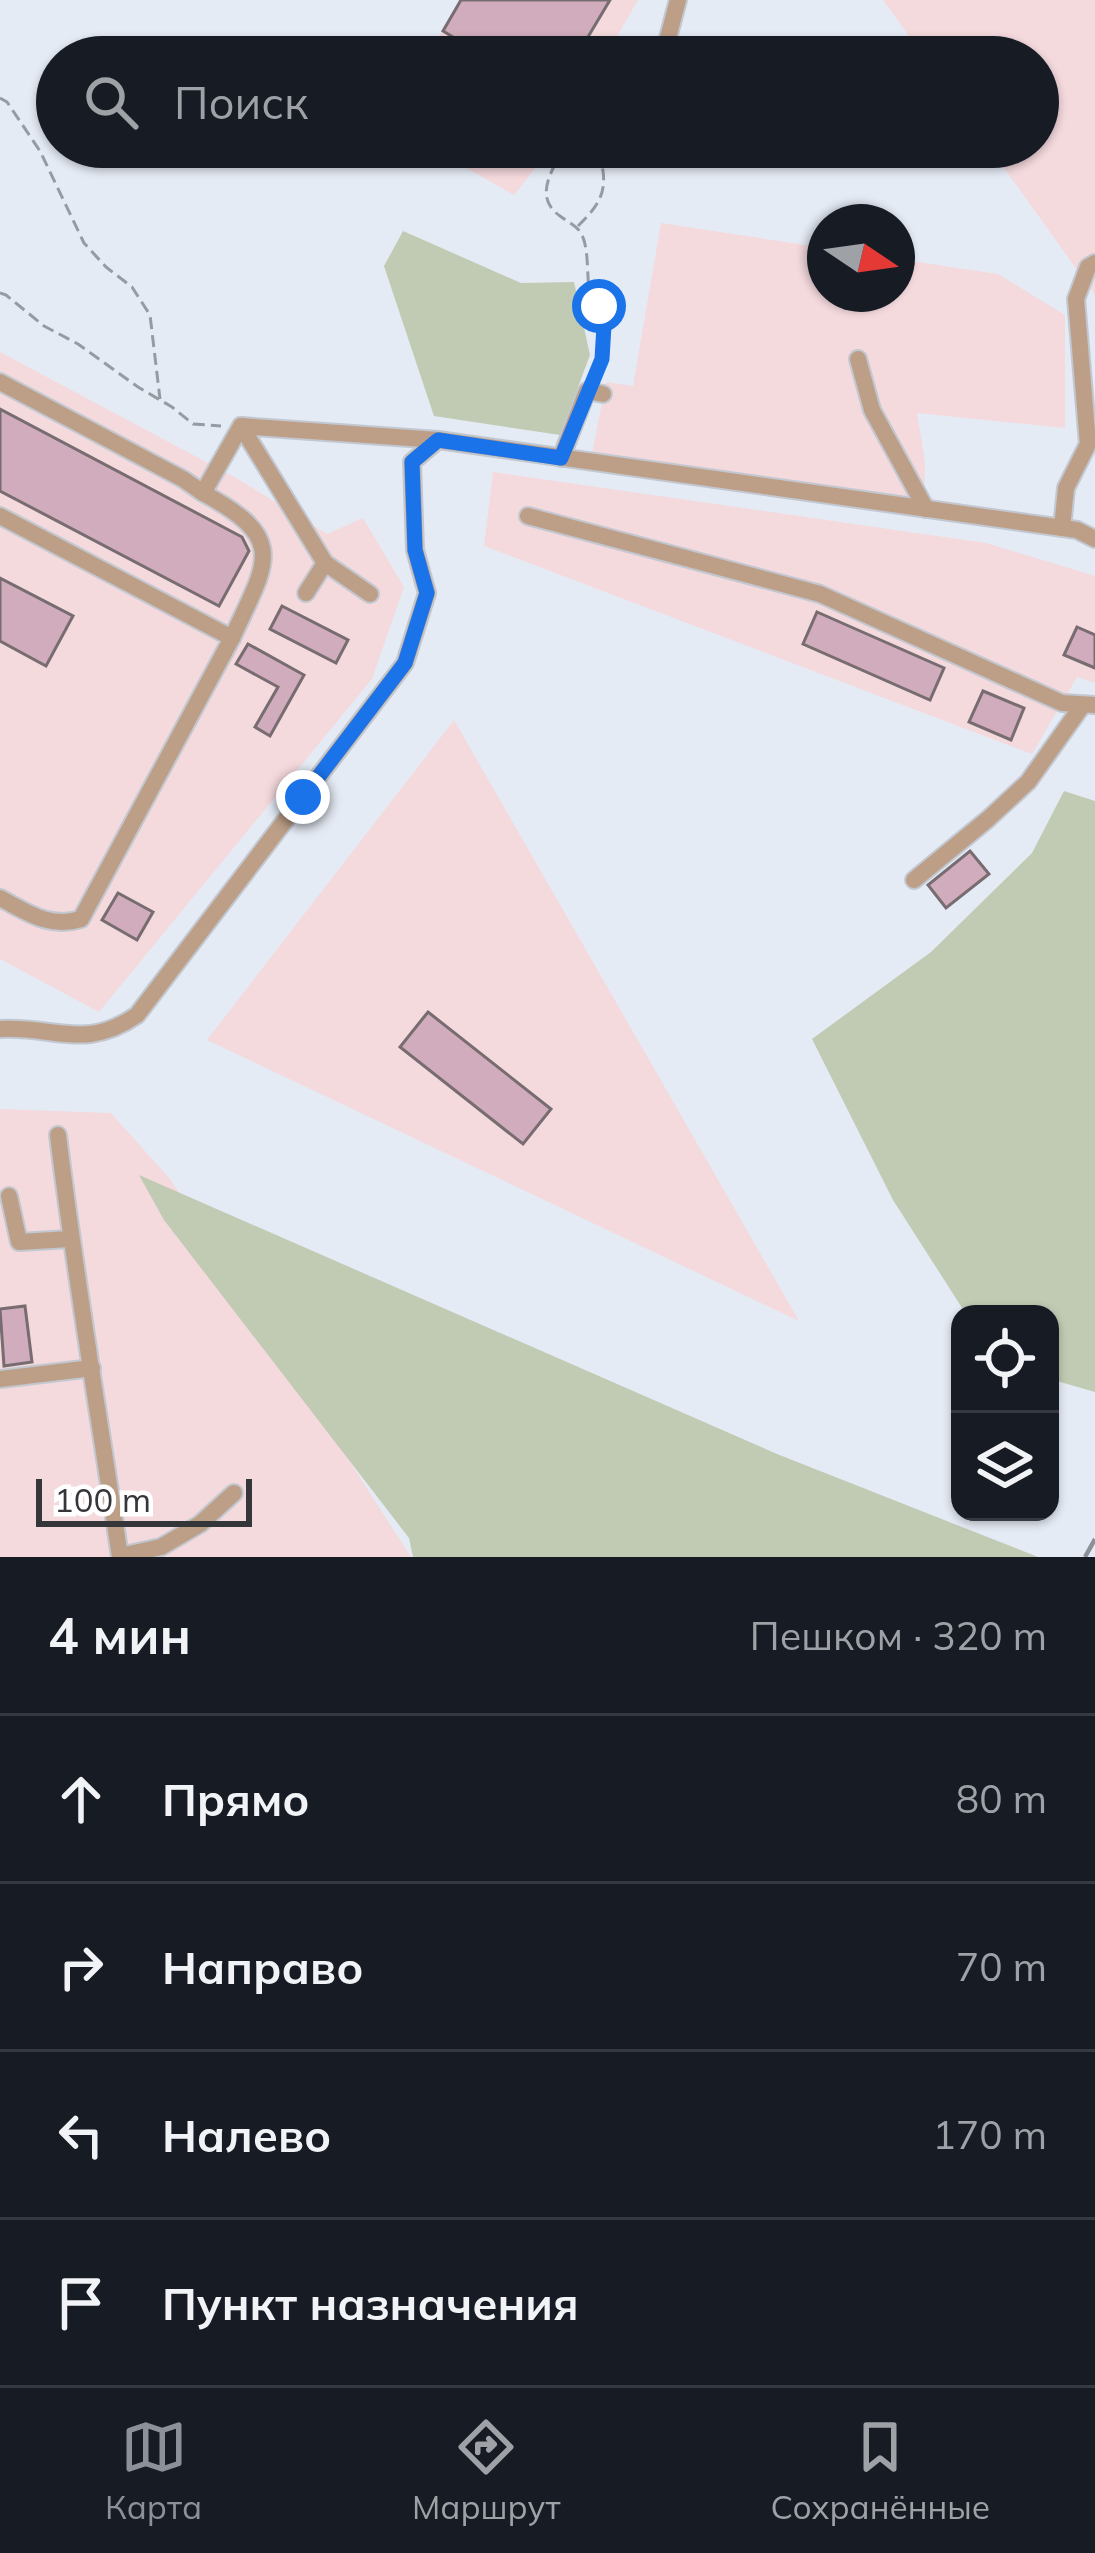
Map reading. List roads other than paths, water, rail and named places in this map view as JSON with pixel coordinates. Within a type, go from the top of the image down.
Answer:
[{"type":"street","points":[[669,36],[678,0]]},
{"type":"street","points":[[1062,528],[1066,488],[1088,444],[1076,298],[1088,267],[1095,262]]},
{"type":"street","points":[[858,359],[872,410],[926,509]]},
{"type":"street","points":[[0,382],[183,479],[249,522],[261,539],[262,573],[81,919],[65,924],[44,921],[0,898]]},
{"type":"street","points":[[561,458],[595,392]]},
{"type":"street","points":[[242,426],[438,440],[1078,530],[1095,539]]},
{"type":"street","points":[[203,494],[242,426]]},
{"type":"street","points":[[242,426],[325,562],[370,594]]},
{"type":"street","points":[[0,1029],[85,1037],[117,1029],[137,1015],[405,663],[427,593],[415,550],[412,462],[438,440]]},
{"type":"street","points":[[0,516],[232,638]]},
{"type":"street","points":[[528,516],[820,594],[1061,703],[1089,705]]},
{"type":"street","points":[[306,593],[325,562]]},
{"type":"street","points":[[914,880],[1028,782],[1089,705]]},
{"type":"street","points":[[58,1135],[120,1557],[161,1547],[200,1524],[234,1493]]},
{"type":"street","points":[[9,1196],[19,1242],[70,1239]]},
{"type":"street","points":[[0,1379],[92,1368]]},
{"type":"railway","points":[[1085,1557],[1095,1539]]}]
